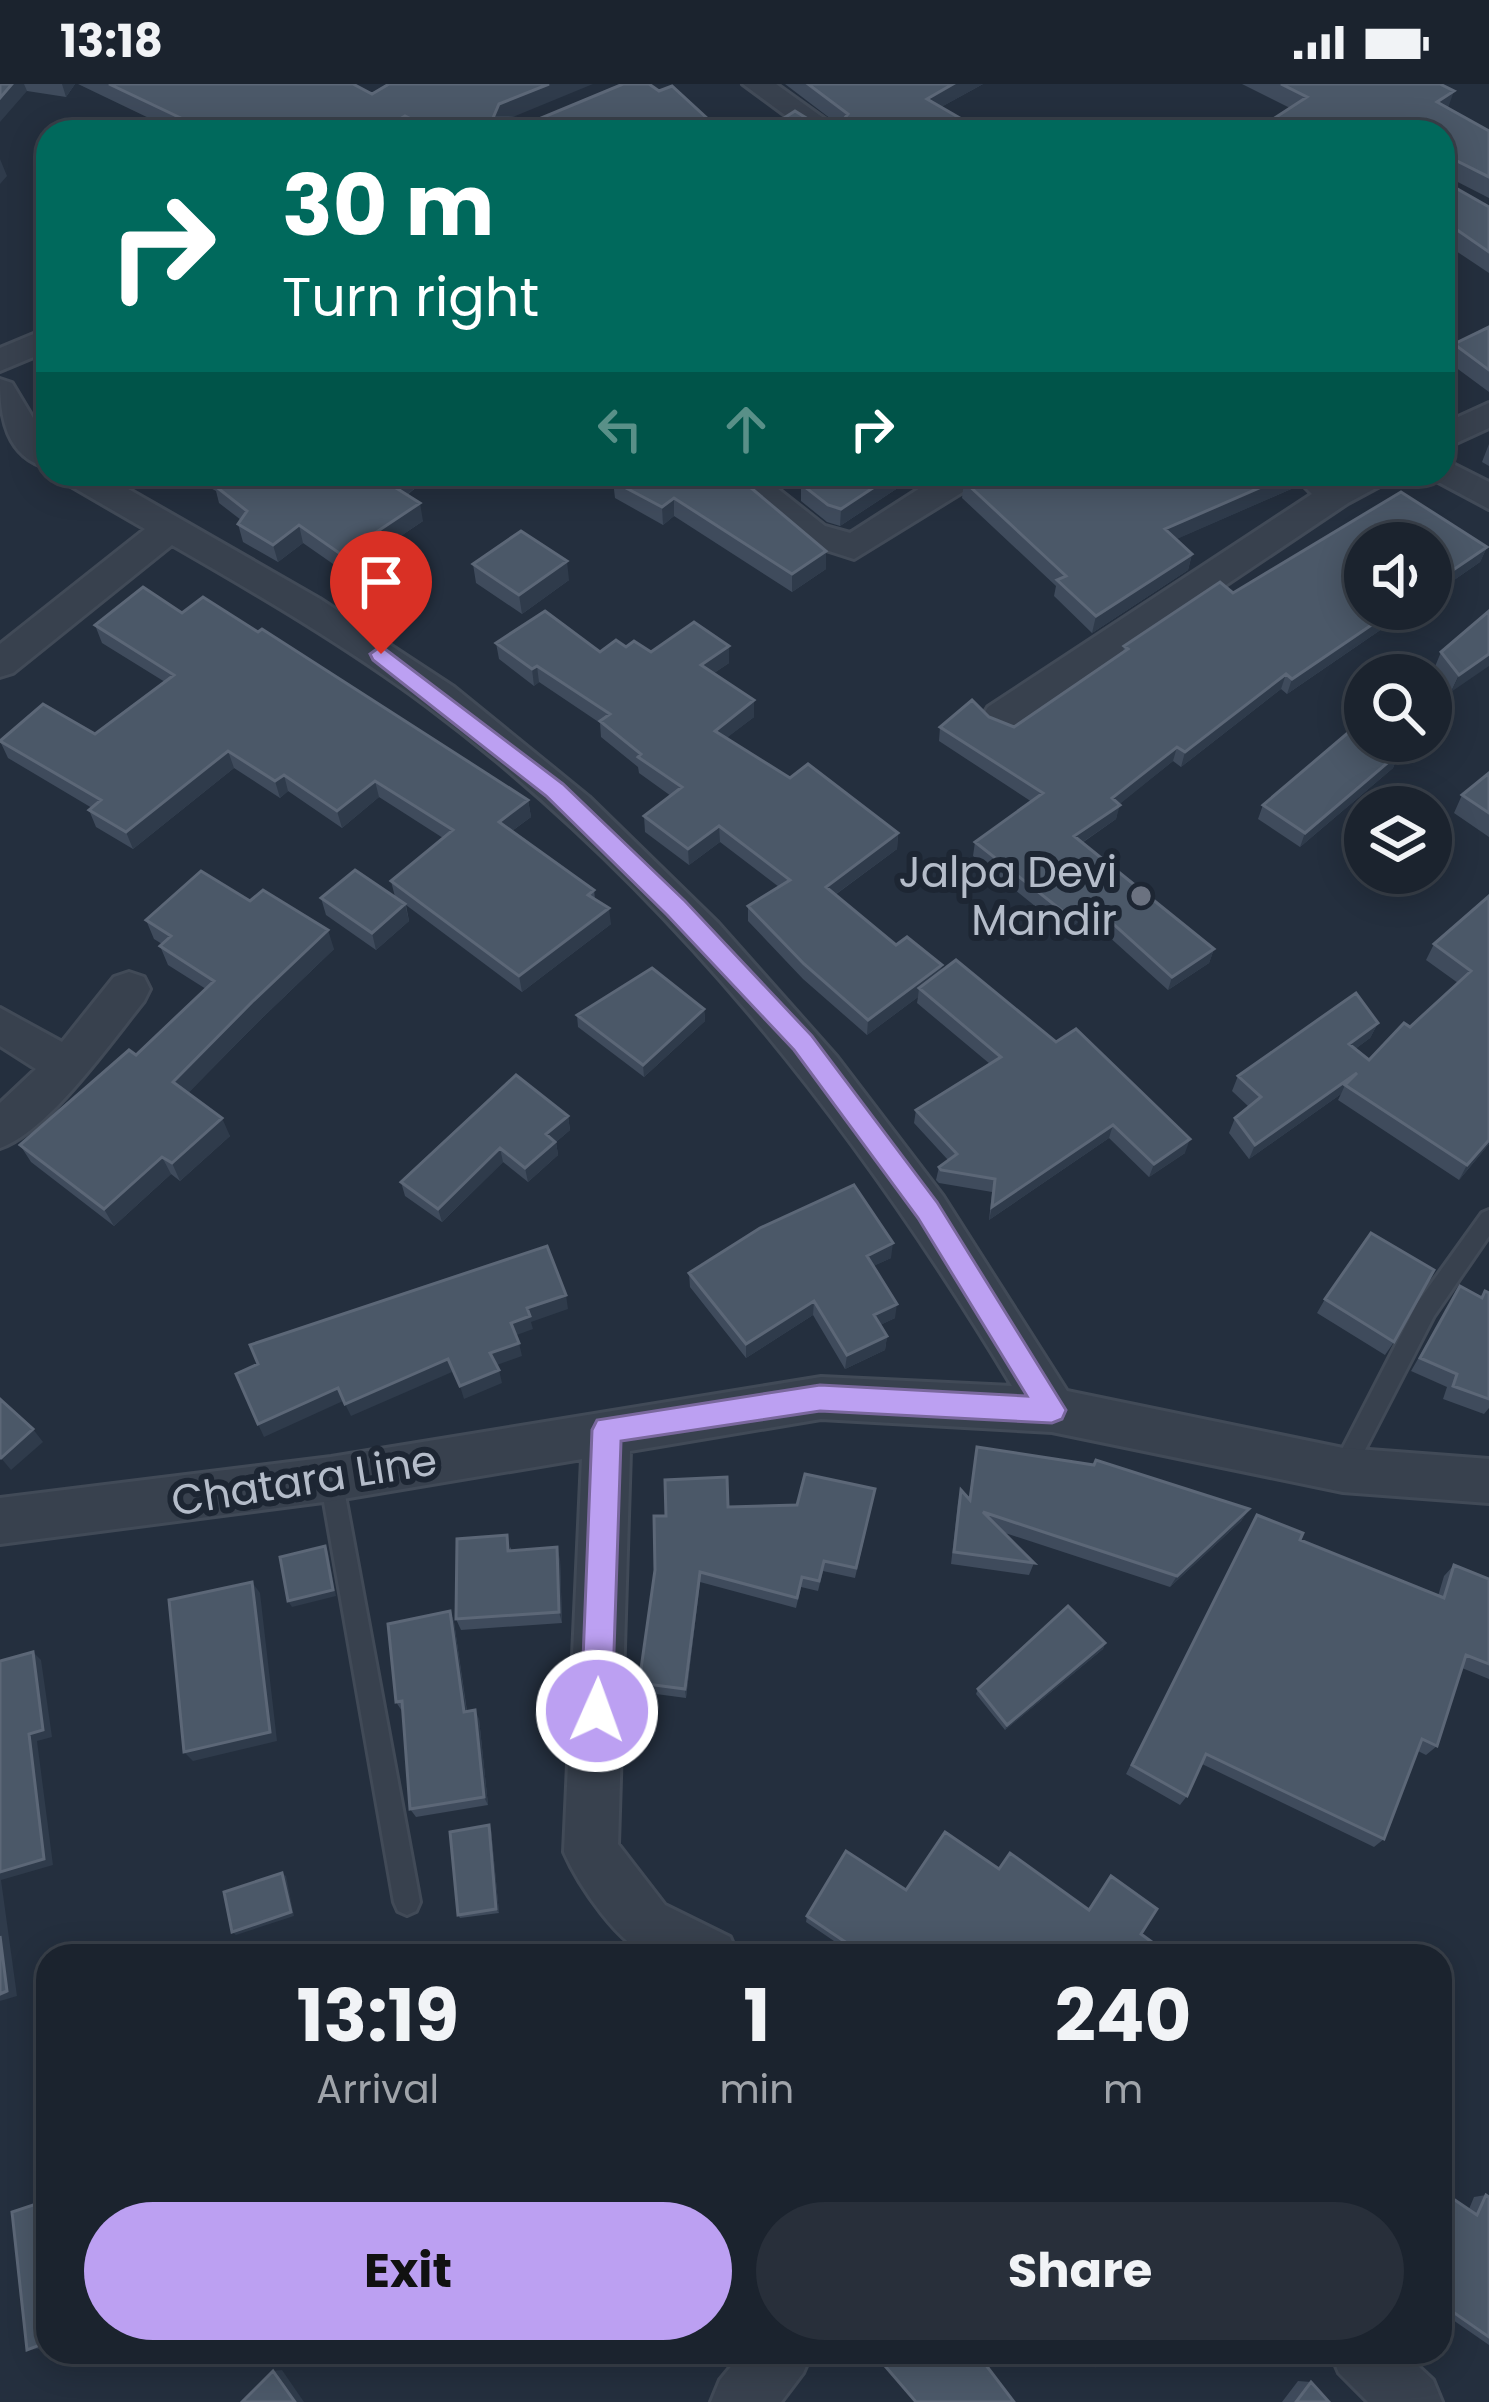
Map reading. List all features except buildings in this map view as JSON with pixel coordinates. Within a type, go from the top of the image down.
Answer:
[{"type":"street","points":[[758,84],[810,120]]},
{"type":"street","points":[[0,361],[36,344]]},
{"type":"street","points":[[0,390],[36,451]]},
{"type":"street","points":[[1455,432],[1489,414]]},
{"type":"street","points":[[1455,477],[1489,497]]},
{"type":"street","points":[[97,486],[349,632],[444,699],[555,790],[676,908],[803,1043],[927,1210],[1052,1410]]},
{"type":"street","points":[[752,486],[813,534],[854,548],[949,486]]},
{"type":"street","points":[[1001,717],[1320,486]]},
{"type":"street","points":[[0,664],[170,529]]},
{"type":"street","points":[[0,1130],[67,1067],[129,988]]},
{"type":"street","points":[[0,1025],[67,1067]]},
{"type":"street","name":"Chatara Line","points":[[0,1521],[331,1479],[820,1398],[1052,1410],[1343,1470],[1489,1481]]},
{"type":"street","points":[[607,1430],[591,1852],[646,1924],[687,1944]]},
{"type":"street","points":[[742,2402],[772,2364]]},
{"type":"street","points":[[1372,2364],[1411,2402]]},
{"type":"lane","points":[[1343,1470],[1426,1309],[1489,1219]]},
{"type":"lane","points":[[331,1479],[407,1902]]},
{"type":"place","name":"Jalpa Devi Mandir","points":[[1141,896]]},
{"type":"route","points":[[381,654],[555,790],[676,908],[803,1043],[927,1210],[1052,1410],[820,1398],[607,1430],[597,1711]]}]
